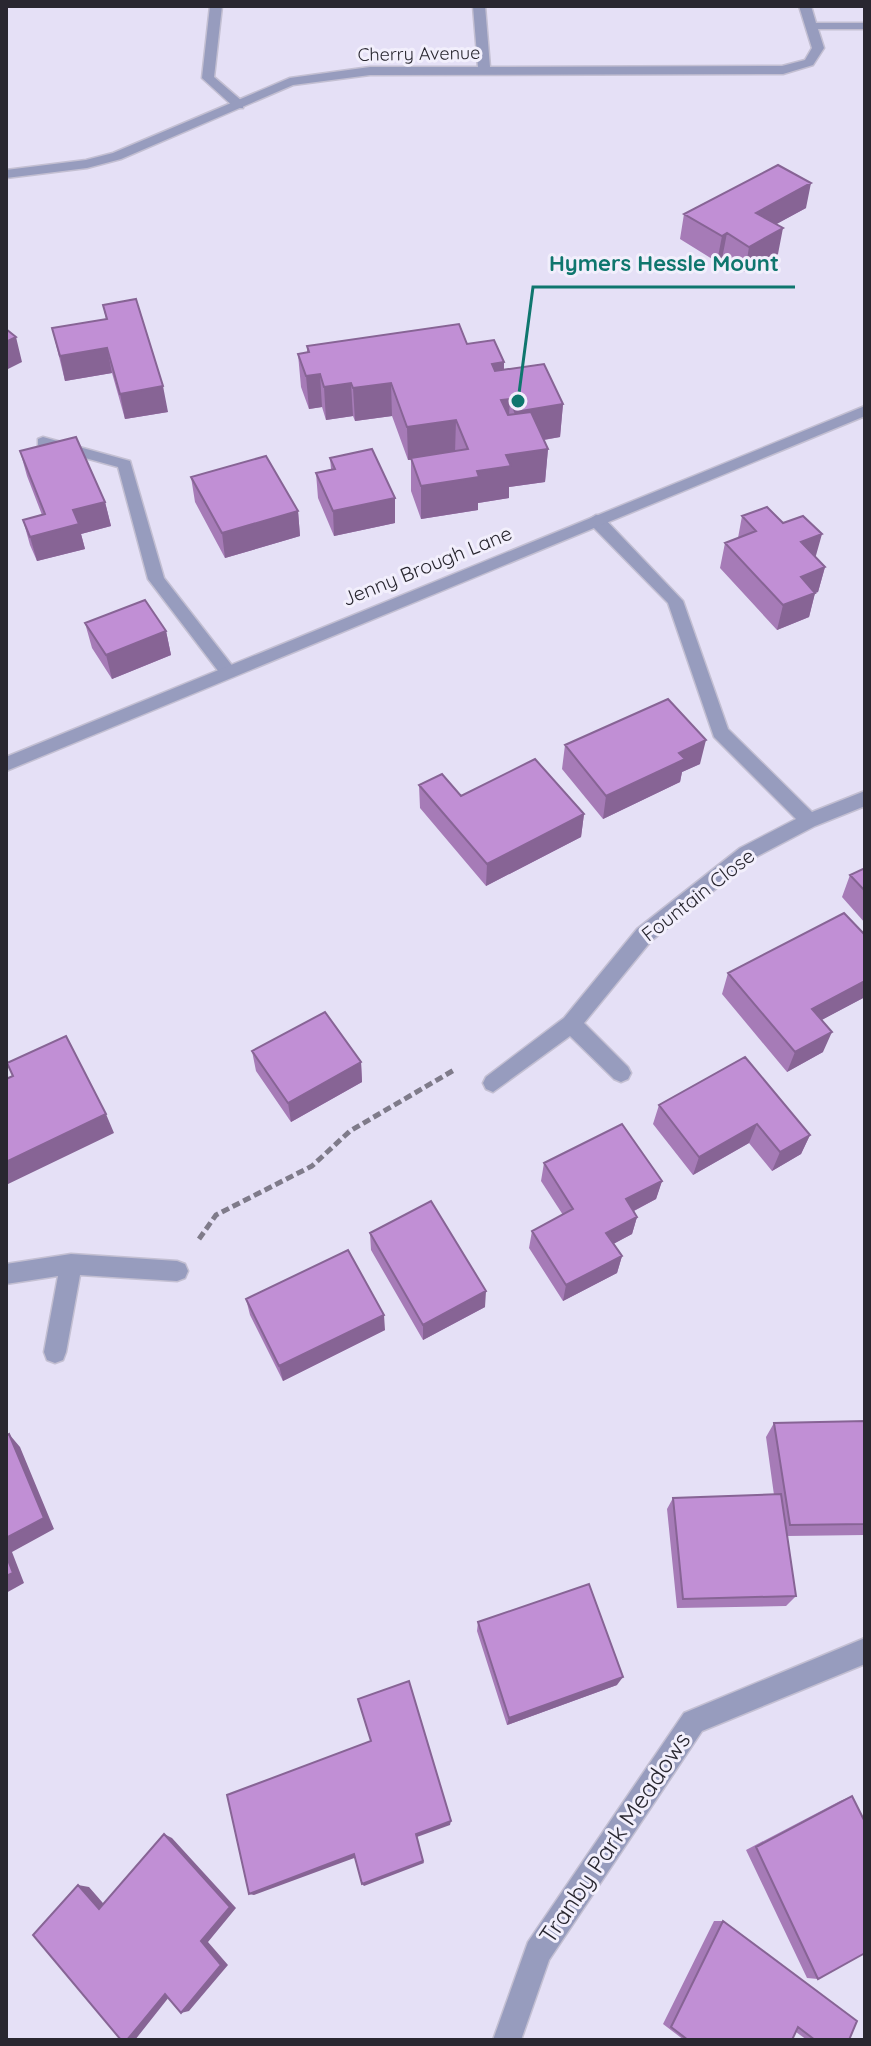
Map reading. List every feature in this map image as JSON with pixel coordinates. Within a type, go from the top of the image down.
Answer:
[{"type":"street","points":[[216,6],[208,78],[239,105]]},
{"type":"street","points":[[479,6],[484,70]]},
{"type":"street","name":"Cherry Avenue","points":[[6,174],[87,164],[117,156],[290,82],[329,75],[484,70],[783,70],[809,62],[818,48],[805,6]]},
{"type":"street","points":[[811,26],[865,26]]},
{"type":"street","name":"Jenny Brough Lane","points":[[6,764],[865,411]]},
{"type":"street","points":[[43,442],[125,464],[156,579],[228,672]]},
{"type":"street","points":[[596,520],[675,601],[720,732],[809,821]]},
{"type":"street","name":"Fountain Close","points":[[493,1083],[571,1024],[644,935],[747,853],[809,821],[865,798]]},
{"type":"street","points":[[571,1024],[621,1073]]},
{"type":"street","points":[[55,1352],[71,1264]]},
{"type":"street","points":[[6,1274],[71,1264],[177,1271]]},
{"type":"street","name":"Tranby Park Meadows","points":[[507,2040],[538,1952],[693,1722],[865,1651]]},
{"type":"path","points":[[177,1271],[216,1215],[312,1166],[350,1131],[455,1070],[493,1083]]},
{"type":"building","points":[[778,165],[811,183],[756,213],[783,228],[749,247],[727,233],[722,236],[684,214]]},
{"type":"building","points":[[136,299],[163,386],[120,394],[107,348],[60,356],[52,328],[107,319],[103,305]]},
{"type":"building","points":[[459,324],[467,344],[494,340],[504,362],[492,364],[495,371],[544,364],[563,404],[515,412],[510,399],[501,400],[508,415],[531,412],[548,449],[506,455],[511,466],[477,471],[479,477],[421,486],[411,458],[468,449],[456,420],[407,427],[391,383],[353,388],[351,383],[324,387],[320,374],[306,376],[298,354],[309,352],[307,346]]},
{"type":"building","points":[[6,329],[16,337],[6,342]]},
{"type":"building","points":[[76,437],[105,502],[73,510],[79,524],[30,537],[23,520],[45,514],[20,451]]},
{"type":"building","points":[[372,449],[395,498],[333,511],[316,473],[335,469],[330,458]]},
{"type":"building","points":[[266,456],[298,511],[222,533],[191,477]]},
{"type":"building","points":[[767,507],[783,523],[803,516],[822,534],[801,542],[825,567],[801,577],[815,593],[783,605],[725,543],[756,531],[742,516]]},
{"type":"building","points":[[145,600],[166,631],[106,655],[85,623]]},
{"type":"building","points":[[668,699],[706,740],[679,753],[685,759],[606,796],[565,745]]},
{"type":"building","points":[[535,759],[584,814],[487,864],[419,785],[442,774],[461,796]]},
{"type":"building","points":[[865,868],[865,891],[850,875]]},
{"type":"building","points":[[844,913],[865,935],[865,981],[812,1009],[832,1032],[795,1052],[728,973]]},
{"type":"building","points":[[325,1012],[361,1062],[288,1103],[252,1051]]},
{"type":"building","points":[[66,1036],[106,1114],[6,1162],[6,1079],[13,1076],[7,1063]]},
{"type":"building","points":[[745,1057],[810,1135],[780,1152],[757,1124],[699,1157],[659,1105]]},
{"type":"building","points":[[622,1124],[662,1181],[626,1199],[637,1217],[606,1233],[622,1256],[566,1285],[532,1231],[573,1209],[544,1163]]},
{"type":"building","points":[[431,1201],[486,1291],[423,1325],[370,1233]]},
{"type":"building","points":[[348,1250],[384,1315],[279,1366],[246,1299]]},
{"type":"building","points":[[865,1421],[865,1524],[790,1525],[774,1423]]},
{"type":"building","points":[[9,1434],[44,1518],[6,1538],[6,1436]]},
{"type":"building","points":[[781,1494],[796,1596],[683,1599],[673,1498]]},
{"type":"building","points":[[6,1555],[13,1573],[6,1576]]},
{"type":"building","points":[[589,1584],[623,1677],[509,1718],[478,1622]]},
{"type":"building","points":[[409,1681],[451,1821],[416,1834],[423,1861],[362,1884],[354,1854],[249,1894],[227,1795],[371,1741],[358,1699]]},
{"type":"building","points":[[852,1796],[865,1822],[865,1953],[818,1979],[756,1847]]},
{"type":"building","points":[[164,1834],[230,1907],[201,1941],[221,1965],[181,2013],[165,1994],[127,2040],[121,2040],[33,1935],[78,1885],[99,1909]]},
{"type":"building","points":[[723,1921],[857,2021],[849,2040],[815,2040],[798,2027],[792,2040],[688,2040],[671,2027]]},
{"type":"place","name":"Hymers Hessle Mount","points":[[518,401]]}]
